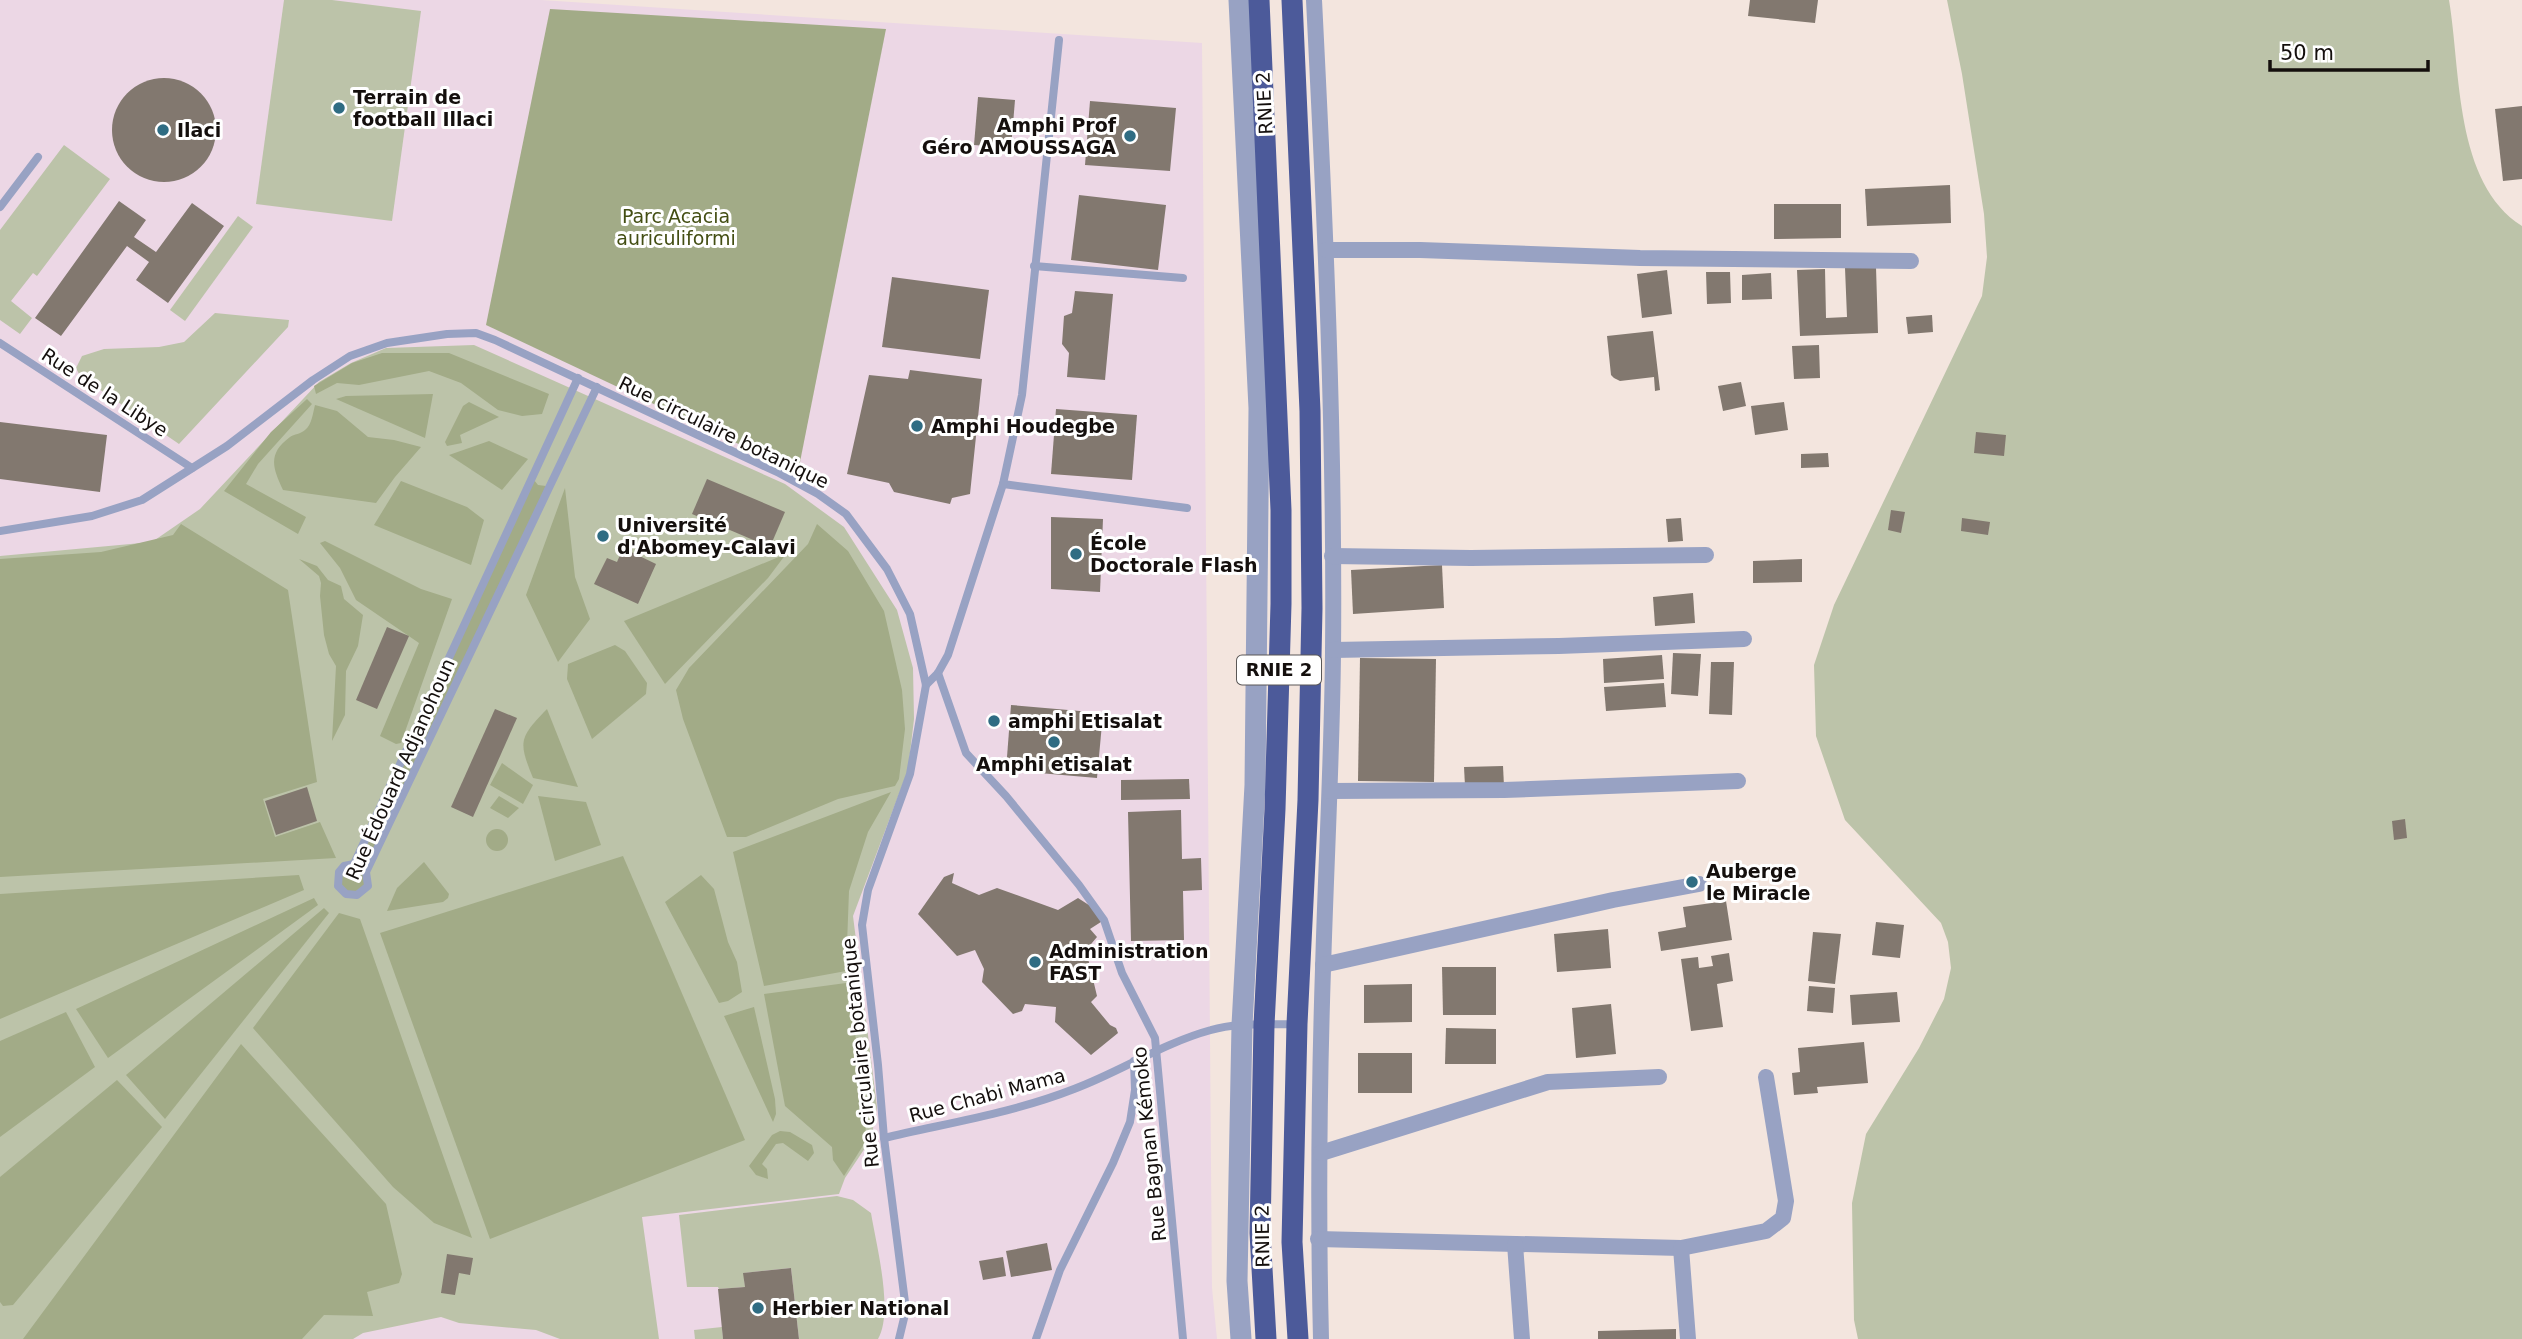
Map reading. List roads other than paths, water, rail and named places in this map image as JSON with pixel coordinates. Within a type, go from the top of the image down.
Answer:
[{"type":"highway","name":"RNIE 2","points":[[1259,0],[1281,510],[1281,604],[1275,809],[1264,1025],[1260,1233],[1266,1339]]},
{"type":"highway","name":"RNIE 2","points":[[1292,0],[1310,411],[1312,608],[1308,800],[1297,1024],[1293,1242],[1298,1339]]},
{"type":"street","points":[[1239,0],[1259,408],[1255,785],[1242,1025],[1237,1281],[1241,1339]]},
{"type":"street","points":[[1314,0],[1326,250],[1333,650],[1318,1239],[1321,1339]]},
{"type":"street","points":[[1326,250],[1911,261]]},
{"type":"street","points":[[1332,556],[1471,558],[1706,555]]},
{"type":"street","points":[[1333,650],[1744,639]]},
{"type":"street","points":[[1330,791],[1504,790],[1738,780]]},
{"type":"street","points":[[1323,965],[1613,900],[1699,884]]},
{"type":"street","points":[[1321,1153],[1548,1082],[1659,1077]]},
{"type":"street","points":[[1318,1239],[1681,1248],[1766,1231],[1783,1218],[1786,1201],[1766,1077]]},
{"type":"street","points":[[1515,1244],[1522,1339]]},
{"type":"street","points":[[1681,1248],[1688,1339]]},
{"type":"lane","points":[[926,685],[938,673],[948,655],[1003,484],[1022,395],[1059,40]]},
{"type":"lane","points":[[0,207],[38,157]]},
{"type":"lane","points":[[1034,266],[1183,278]]},
{"type":"lane","name":"Rue circulaire botanique","points":[[0,531],[53,524],[142,500],[227,446],[313,380],[350,356],[387,343],[447,334],[476,333],[779,473],[818,494],[846,514],[887,569],[910,614],[926,685],[911,774],[868,890],[862,925],[905,1310],[899,1339]]},
{"type":"lane","name":"Rue de la Libye","points":[[0,343],[192,468]]},
{"type":"lane","name":"Rue Édouard Adjanohoun","points":[[578,379],[354,864],[347,865],[339,872],[338,886],[346,894],[357,895],[368,886],[366,872],[597,387]]},
{"type":"lane","points":[[1003,484],[1187,508]]},
{"type":"lane","name":"Rue Bagnan Kémoko","points":[[938,673],[966,753],[1014,806],[1104,920],[1122,973],[1155,1038],[1183,1339]]},
{"type":"lane","name":"Rue Chabi Mama","points":[[884,1138],[1028,1105],[1076,1089],[1211,1029],[1242,1025],[1297,1024]]},
{"type":"lane","points":[[1036,1339],[1060,1270],[1113,1163],[1130,1122],[1135,1090],[1134,1061]]},
{"type":"place","name":"Terrain de football Illaci","points":[[339,108]]},
{"type":"place","name":"Ilaci","points":[[163,130]]},
{"type":"place","name":"Amphi Prof Géro AMOUSSAGA","points":[[1130,136]]},
{"type":"place","name":"Amphi Houdegbe","points":[[917,426]]},
{"type":"place","name":"Université d'Abomey-Calavi","points":[[603,536]]},
{"type":"place","name":"École Doctorale Flash","points":[[1076,554]]},
{"type":"place","name":"amphi Etisalat","points":[[994,721]]},
{"type":"place","name":"Amphi etisalat","points":[[1054,742]]},
{"type":"place","name":"Auberge le Miracle","points":[[1692,882]]},
{"type":"place","name":"Administration FAST","points":[[1035,962]]},
{"type":"place","name":"Herbier National","points":[[758,1308]]},
{"type":"park label","name":"Parc Acacia auriculiformi","points":[[676,227]]}]
